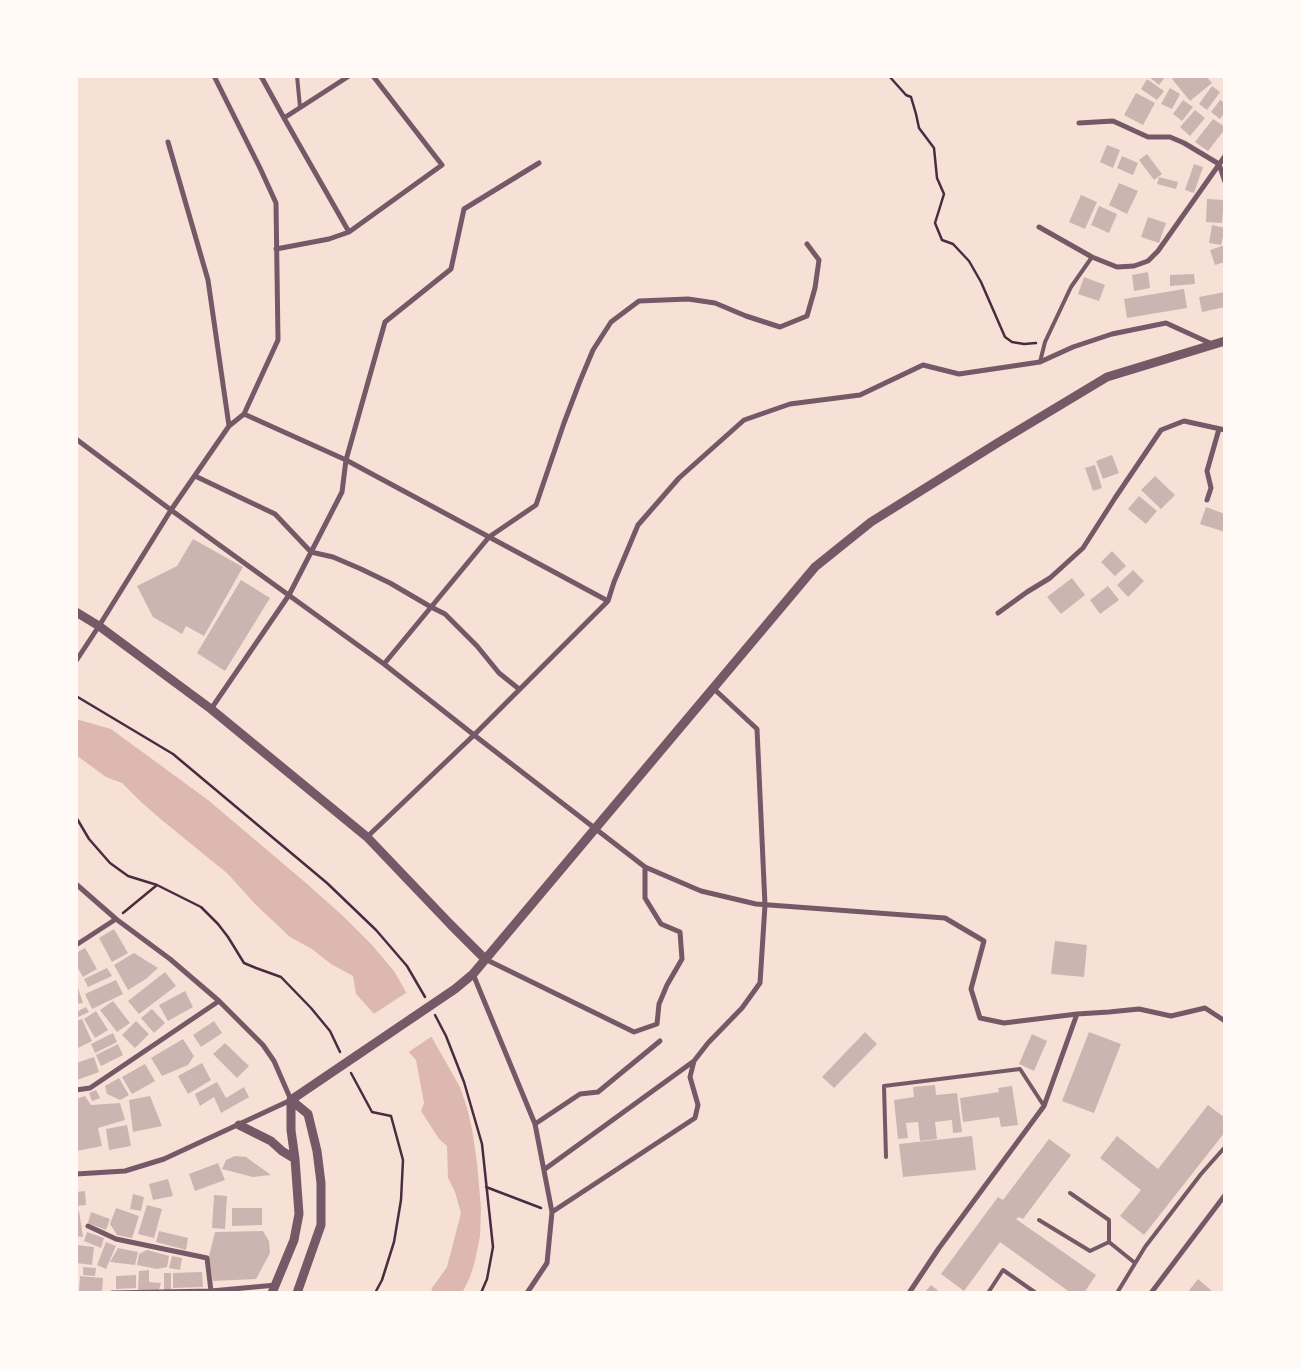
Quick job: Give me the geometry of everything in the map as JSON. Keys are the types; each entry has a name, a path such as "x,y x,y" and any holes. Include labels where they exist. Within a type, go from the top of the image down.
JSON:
{"street":[{"path":"76,661 171,510 229,426 244,414 278,340 276,203 214,76"},
{"path":"260,76 349,232"},
{"path":"284,118 349,76"},
{"path":"276,249 329,239 349,232 442,165 373,76"},
{"path":"1080,123 1113,121 1148,137 1170,138 1184,143 1219,164 1225,182"},
{"path":"168,142 208,280 229,426"},
{"path":"1039,227 1092,257 1117,267 1134,266 1148,261 1158,251 1225,156"},
{"path":"211,709 289,595 342,492 346,460 385,322 450,269 464,209 539,163"},
{"path":"384,664 489,537 536,505 580,381 593,350 611,322 638,301 688,299 715,303 746,316 780,326 807,316 820,260 807,244"},
{"path":"367,837 474,735 608,601 638,525 679,478 744,420 790,404 860,395 923,365 959,374 1040,362 1073,347 1112,334 1166,323 1213,344"},
{"path":"76,1174 125,1171 164,1159 292,1100 455,989 473,974 596,830 815,567 871,522 1107,377 1225,341"},
{"path":"244,414 346,460 608,601"},
{"path":"998,613 1026,592 1050,578 1083,548 1161,430 1184,421 1222,429 1207,471 1211,488 1207,500"},
{"path":"76,439 384,664 645,867 701,891 756,904 945,918 984,941 971,989 980,1018 1004,1023 1076,1014 1139,1009 1171,1016 1205,1008 1225,1021"},
{"path":"195,476 275,514 311,552 333,557 361,569 445,614 477,646 499,673 519,690"},
{"path":"76,612 99,626 211,709 367,837 485,959 634,1032 656,1024 660,1004 682,959 680,932 661,924 645,898 645,867"},
{"path":"544,1169 694,1061 708,1043 742,1008 760,984 765,905 757,730 714,688"},
{"path":"76,884 116,919 170,959 219,1001 264,1045 274,1061 292,1100 308,1114 322,1183 321,1226 297,1293"},
{"path":"76,945 116,919"},
{"path":"473,974 535,1124 552,1212 547,1263 527,1293"},
{"path":"77,1088 90,1088 219,1001"},
{"path":"909,1293 939,1248 1044,1106 1076,1014"},
{"path":"535,1124 580,1094 598,1092 660,1041"},
{"path":"552,1212 695,1118 698,1105 690,1077 694,1061"},
{"path":"112,1293 274,1289 294,1240 299,1214 292,1130 292,1100"},
{"path":"239,1125 271,1141 295,1159"},
{"path":"1151,1293 1225,1195"},
{"path":"88,1226 116,1240 207,1258 211,1291"}],"lane":[{"path":"297,76 300,107"},
{"path":"1040,362 1044,342 1071,287 1092,257"},
{"path":"886,1157 884,1086 1020,1069 1044,1106"},
{"path":"1117,1293 1145,1246 1201,1174 1225,1147"},
{"path":"1070,1193 1109,1220 1109,1242"},
{"path":"1039,1220 1090,1251 1109,1242"},
{"path":"1109,1242 1135,1263"},
{"path":"988,1293 1003,1270 1036,1293"}],"path":[{"path":"889,76 906,95 911,97 919,128 934,148 937,178 944,194 936,223 942,240 953,244 969,261 981,282 1005,337 1012,342 1024,344 1044,342"},
{"path":"76,696 173,754 327,883 376,930 407,966 424,997"},
{"path":"76,817 89,840 110,863 128,876 157,885 201,906 228,937 244,962 281,977 330,1031 342,1056"},
{"path":"116,919 157,885"},
{"path":"433,1013 446,1036 464,1082 482,1144 493,1247 487,1279 481,1293"},
{"path":"350,1072 372,1112 391,1116 403,1160 401,1200 394,1242 382,1280 375,1293"},
{"path":"486,1187 552,1212"}],"shaded area":[{"path":"76,719 111,729 208,800 343,916 372,945 394,971 460,1087 472,1129 481,1208 480,1236 470,1277 462,1293 431,1293 432,1288 447,1267 461,1213 455,1192 448,1178 447,1146 439,1139 421,1111 424,1103 416,1060 356,994 353,976 290,937 255,904 228,874 163,821 122,783 106,777 76,755"}],"pier":[{"path":"409,991 434,1035 407,1053 372,1015"}],"building":[{"path":"1148,76 1166,76 1159,85"},
{"path":"1175,76 1206,76 1212,83 1190,101 1172,79"},
{"path":"1147,79 1164,91 1157,100 1141,89"},
{"path":"1212,86 1220,92 1207,110 1199,104"},
{"path":"1170,88 1180,94 1172,109 1161,104"},
{"path":"1136,93 1155,103 1143,125 1124,115"},
{"path":"1183,100 1193,107 1182,121 1173,114"},
{"path":"1220,100 1225,103 1225,112 1220,119 1211,112"},
{"path":"1195,110 1205,118 1190,136 1180,127"},
{"path":"1213,119 1225,127 1225,129 1208,151 1195,142"},
{"path":"1107,145 1120,150 1113,168 1100,162"},
{"path":"1147,154 1162,174 1154,180 1139,160"},
{"path":"1122,156 1138,163 1133,175 1117,168"},
{"path":"1194,164 1203,167 1194,193 1185,190"},
{"path":"1159,177 1178,182 1176,189 1157,184"},
{"path":"1119,183 1138,191 1127,214 1109,205"},
{"path":"1081,195 1097,202 1085,229 1069,222"},
{"path":"1207,199 1224,200 1222,223 1206,222"},
{"path":"1099,206 1117,214 1109,233 1091,225"},
{"path":"1148,217 1166,223 1159,243 1141,237"},
{"path":"1212,225 1225,228 1221,245 1209,243"},
{"path":"1225,245 1225,262 1215,265 1210,250"},
{"path":"1148,272 1150,288 1134,291 1132,275"},
{"path":"1194,274 1195,284 1170,286 1170,275"},
{"path":"1084,277 1105,285 1099,301 1078,294"},
{"path":"1184,289 1187,308 1127,318 1124,299"},
{"path":"1225,292 1225,307 1202,312 1199,297"},
{"path":"1112,455 1119,473 1103,479 1096,461"},
{"path":"1095,465 1102,488 1093,491 1085,468"},
{"path":"1155,476 1175,495 1161,509 1141,490"},
{"path":"1139,496 1157,511 1146,524 1128,509"},
{"path":"1206,507 1225,514 1225,532 1200,524"},
{"path":"193,539 243,567 204,636 186,626 182,634 153,617 137,586 177,566"},
{"path":"1112,551 1126,566 1115,576 1101,562"},
{"path":"1133,570 1144,581 1128,597 1117,585"},
{"path":"1072,578 1085,595 1061,614 1047,597"},
{"path":"241,580 270,598 225,671 197,653"},
{"path":"1108,586 1119,600 1100,614 1090,600"},
{"path":"114,929 128,953 112,962 99,938"},
{"path":"1055,941 1087,945 1084,977 1051,974"},
{"path":"85,948 97,969 83,977 76,965 76,953"},
{"path":"134,953 158,968 146,979 128,990 114,965"},
{"path":"107,968 112,976 88,987 84,979"},
{"path":"165,972 176,986 139,1014 128,1001"},
{"path":"116,980 123,994 92,1009 85,994"},
{"path":"76,982 83,1003 76,1004"},
{"path":"185,991 193,1007 168,1021 159,1005"},
{"path":"113,1001 130,1023 117,1032 100,1010"},
{"path":"86,1007 89,1012 76,1018 76,1012"},
{"path":"152,1009 165,1023 154,1033 141,1018"},
{"path":"96,1011 108,1030 95,1038 84,1019"},
{"path":"82,1019 92,1041 76,1049 76,1021"},
{"path":"136,1021 149,1034 135,1048 122,1035"},
{"path":"214,1021 222,1033 201,1047 193,1035"},
{"path":"865,1032 877,1044 834,1088 822,1077"},
{"path":"1089,1032 1121,1044 1094,1113 1062,1101"},
{"path":"113,1033 117,1042 95,1053 91,1044"},
{"path":"1032,1034 1047,1041 1034,1071 1019,1064"},
{"path":"183,1039 194,1056 188,1065 162,1076 151,1058"},
{"path":"225,1043 249,1066 237,1078 213,1054"},
{"path":"118,1044 123,1055 101,1066 96,1055"},
{"path":"94,1057 99,1072 77,1080 76,1063"},
{"path":"202,1063 211,1080 188,1094 178,1076"},
{"path":"145,1064 155,1081 132,1094 122,1077"},
{"path":"119,1078 129,1095 120,1100 107,1094 105,1086"},
{"path":"217,1082 226,1098 244,1087 249,1097 221,1113 214,1097 200,1106 195,1094"},
{"path":"935,1085 936,1095 957,1093 962,1132 953,1133 952,1120 935,1122 937,1139 920,1141 918,1122 906,1123 908,1138 898,1139 894,1100 914,1097 913,1087"},
{"path":"1012,1086 1018,1125 1001,1127 999,1117 963,1122 960,1098 999,1092 998,1088"},
{"path":"96,1090 100,1098 92,1101 89,1093"},
{"path":"85,1096 91,1105 120,1103 125,1120 98,1128 102,1146 76,1151 76,1099"},
{"path":"150,1096 162,1126 133,1132 129,1100"},
{"path":"1208,1105 1225,1118 1225,1132 1144,1235 1120,1216 1141,1190 1100,1158 1117,1136 1158,1169"},
{"path":"127,1125 131,1146 109,1150 106,1129"},
{"path":"972,1136 976,1170 903,1177 899,1144"},
{"path":"1049,1139 1071,1155 1023,1219 1019,1217 1016,1219 1096,1275 1084,1293 1071,1293 1000,1242 964,1291 941,1274 998,1197 1003,1200"},
{"path":"235,1156 246,1157 271,1175 253,1177 222,1169 226,1160"},
{"path":"218,1163 225,1180 195,1191 189,1174"},
{"path":"168,1179 173,1196 153,1200 149,1184"},
{"path":"85,1191 86,1205 76,1206 76,1192"},
{"path":"133,1194 144,1197 141,1211 130,1209"},
{"path":"214,1195 227,1196 225,1229 212,1228"},
{"path":"147,1205 162,1209 154,1238 138,1234"},
{"path":"116,1208 139,1216 132,1238 117,1235 110,1224"},
{"path":"232,1208 262,1208 262,1225 232,1226"},
{"path":"76,1210 79,1211 83,1237 76,1236"},
{"path":"91,1212 110,1219 106,1230 88,1223"},
{"path":"159,1231 188,1238 186,1250 156,1242"},
{"path":"263,1231 269,1241 270,1253 256,1279 213,1281 209,1256 215,1232"},
{"path":"87,1232 104,1238 101,1248 84,1241"},
{"path":"106,1242 116,1246 106,1269 97,1265"},
{"path":"76,1245 94,1247 92,1265 76,1263"},
{"path":"118,1248 138,1252 135,1265 110,1262"},
{"path":"147,1250 169,1256 167,1267 157,1269 137,1265 139,1254"},
{"path":"172,1256 182,1258 180,1270 169,1268"},
{"path":"83,1267 96,1268 95,1276 83,1275"},
{"path":"149,1270 149,1282 161,1283 159,1290 138,1290 139,1271"},
{"path":"202,1272 203,1287 173,1288 173,1273"},
{"path":"164,1273 171,1273 171,1290 164,1290"},
{"path":"136,1275 136,1288 116,1289 116,1276"},
{"path":"80,1276 103,1278 102,1293 79,1293"},
{"path":"1198,1279 1213,1292 1187,1293"},
{"path":"931,1285 941,1293 924,1293"}]}
